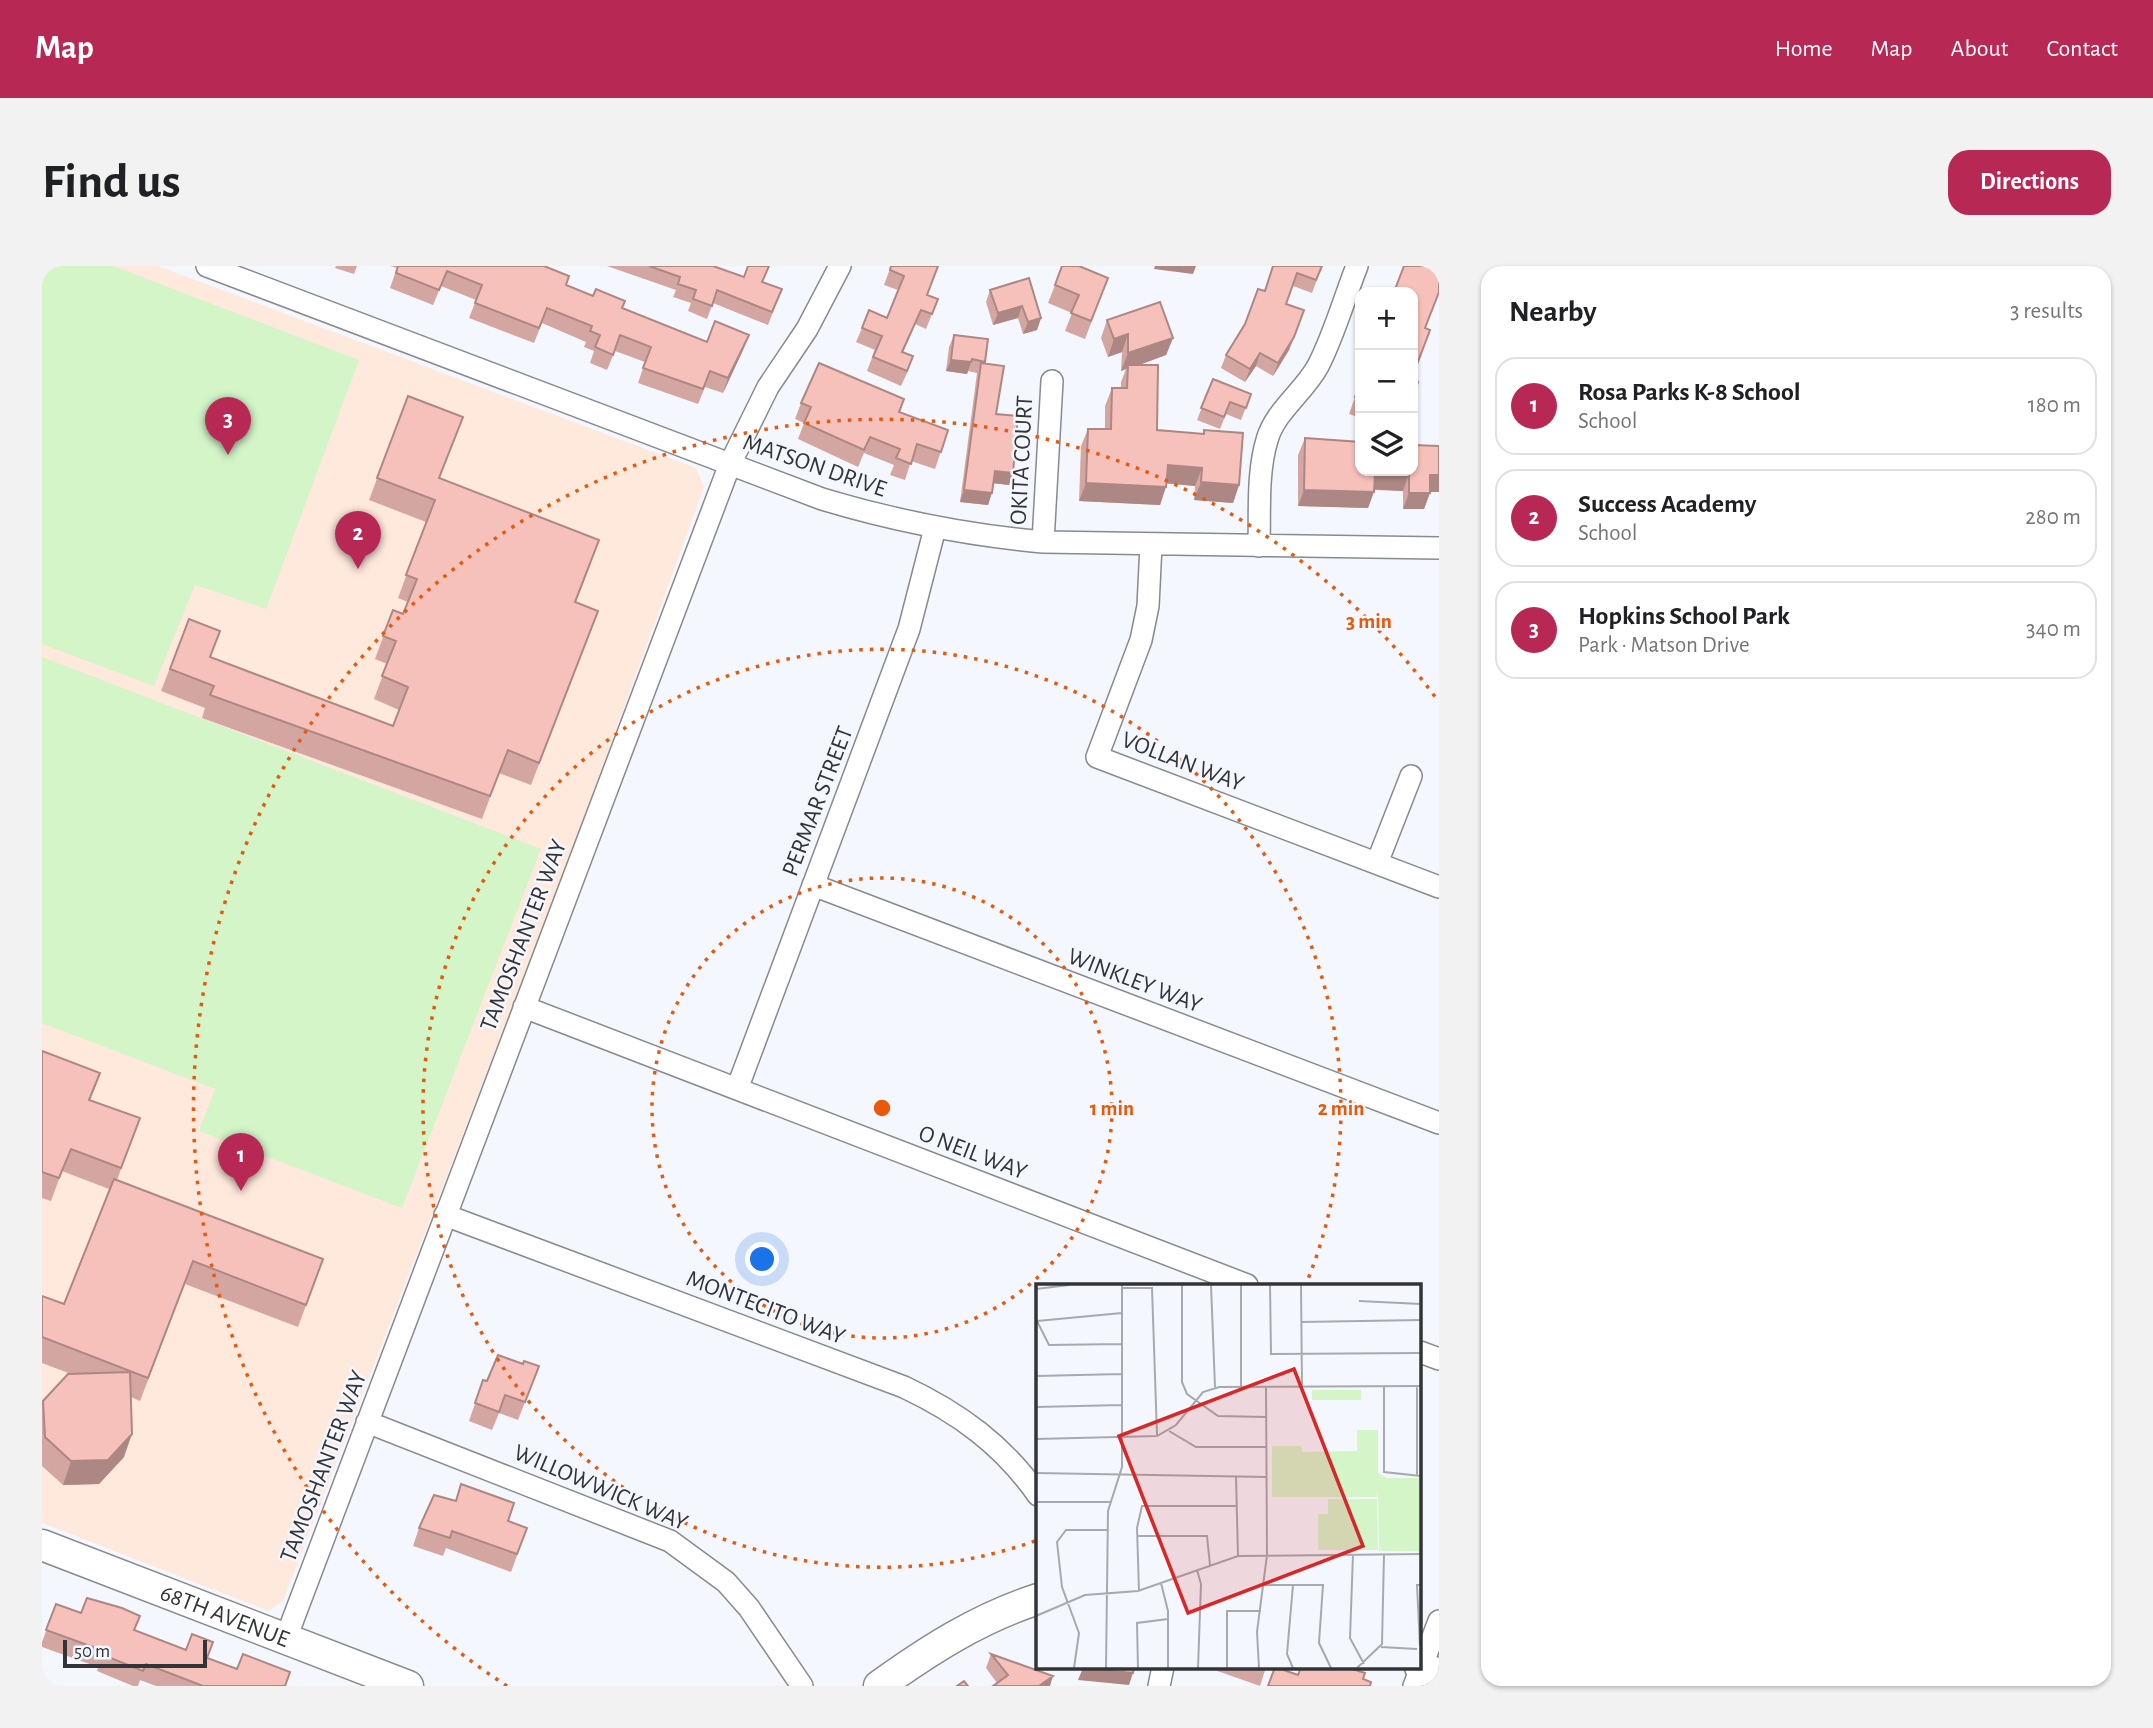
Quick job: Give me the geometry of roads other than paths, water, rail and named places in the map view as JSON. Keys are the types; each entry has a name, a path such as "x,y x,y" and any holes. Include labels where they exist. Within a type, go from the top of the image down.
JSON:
{"street":[{"name":"MATSON DRIVE","path":"208,266 822,499 934,528 1043,542 1439,548"},
{"name":"TAMOSHANTER WAY","path":"286,1638 730,464 768,387 807,329 841,266"},
{"path":"1259,546 1263,454 1267,437 1278,417 1305,386 1318,366 1357,266"},
{"name":"OKITA COURT","path":"1043,542 1052,381"},
{"name":"PERMAR STREET","path":"737,1089 909,629 934,528"},
{"name":"VOLLAN WAY","path":"1151,545 1148,606 1141,640 1097,757 1439,887"},
{"path":"1377,863 1411,776"},
{"name":"WINKLEY WAY","path":"813,885 1439,1124"},
{"name":"O NEIL WAY","path":"524,1007 1244,1284"},
{"name":"MONTECITO WAY","path":"445,1215 904,1387 938,1403 994,1443 1021,1471 1036,1492"},
{"path":"1422,1353 1439,1359"},
{"name":"WILLOWWICK WAY","path":"367,1422 670,1541 726,1582 750,1608 802,1686"},
{"name":"68TH AVENUE","path":"42,1545 408,1686"},
{"path":"879,1686 971,1626 1036,1600"},
{"path":"1423,1673 1439,1620"},
{"path":"1159,1686 1163,1668"}],"place":[{"name":"Hopkins School Park","path":"228,455"},
{"name":"Success Academy","path":"358,569"},
{"name":"Rosa Parks K-8 School","path":"241,1191"}]}
